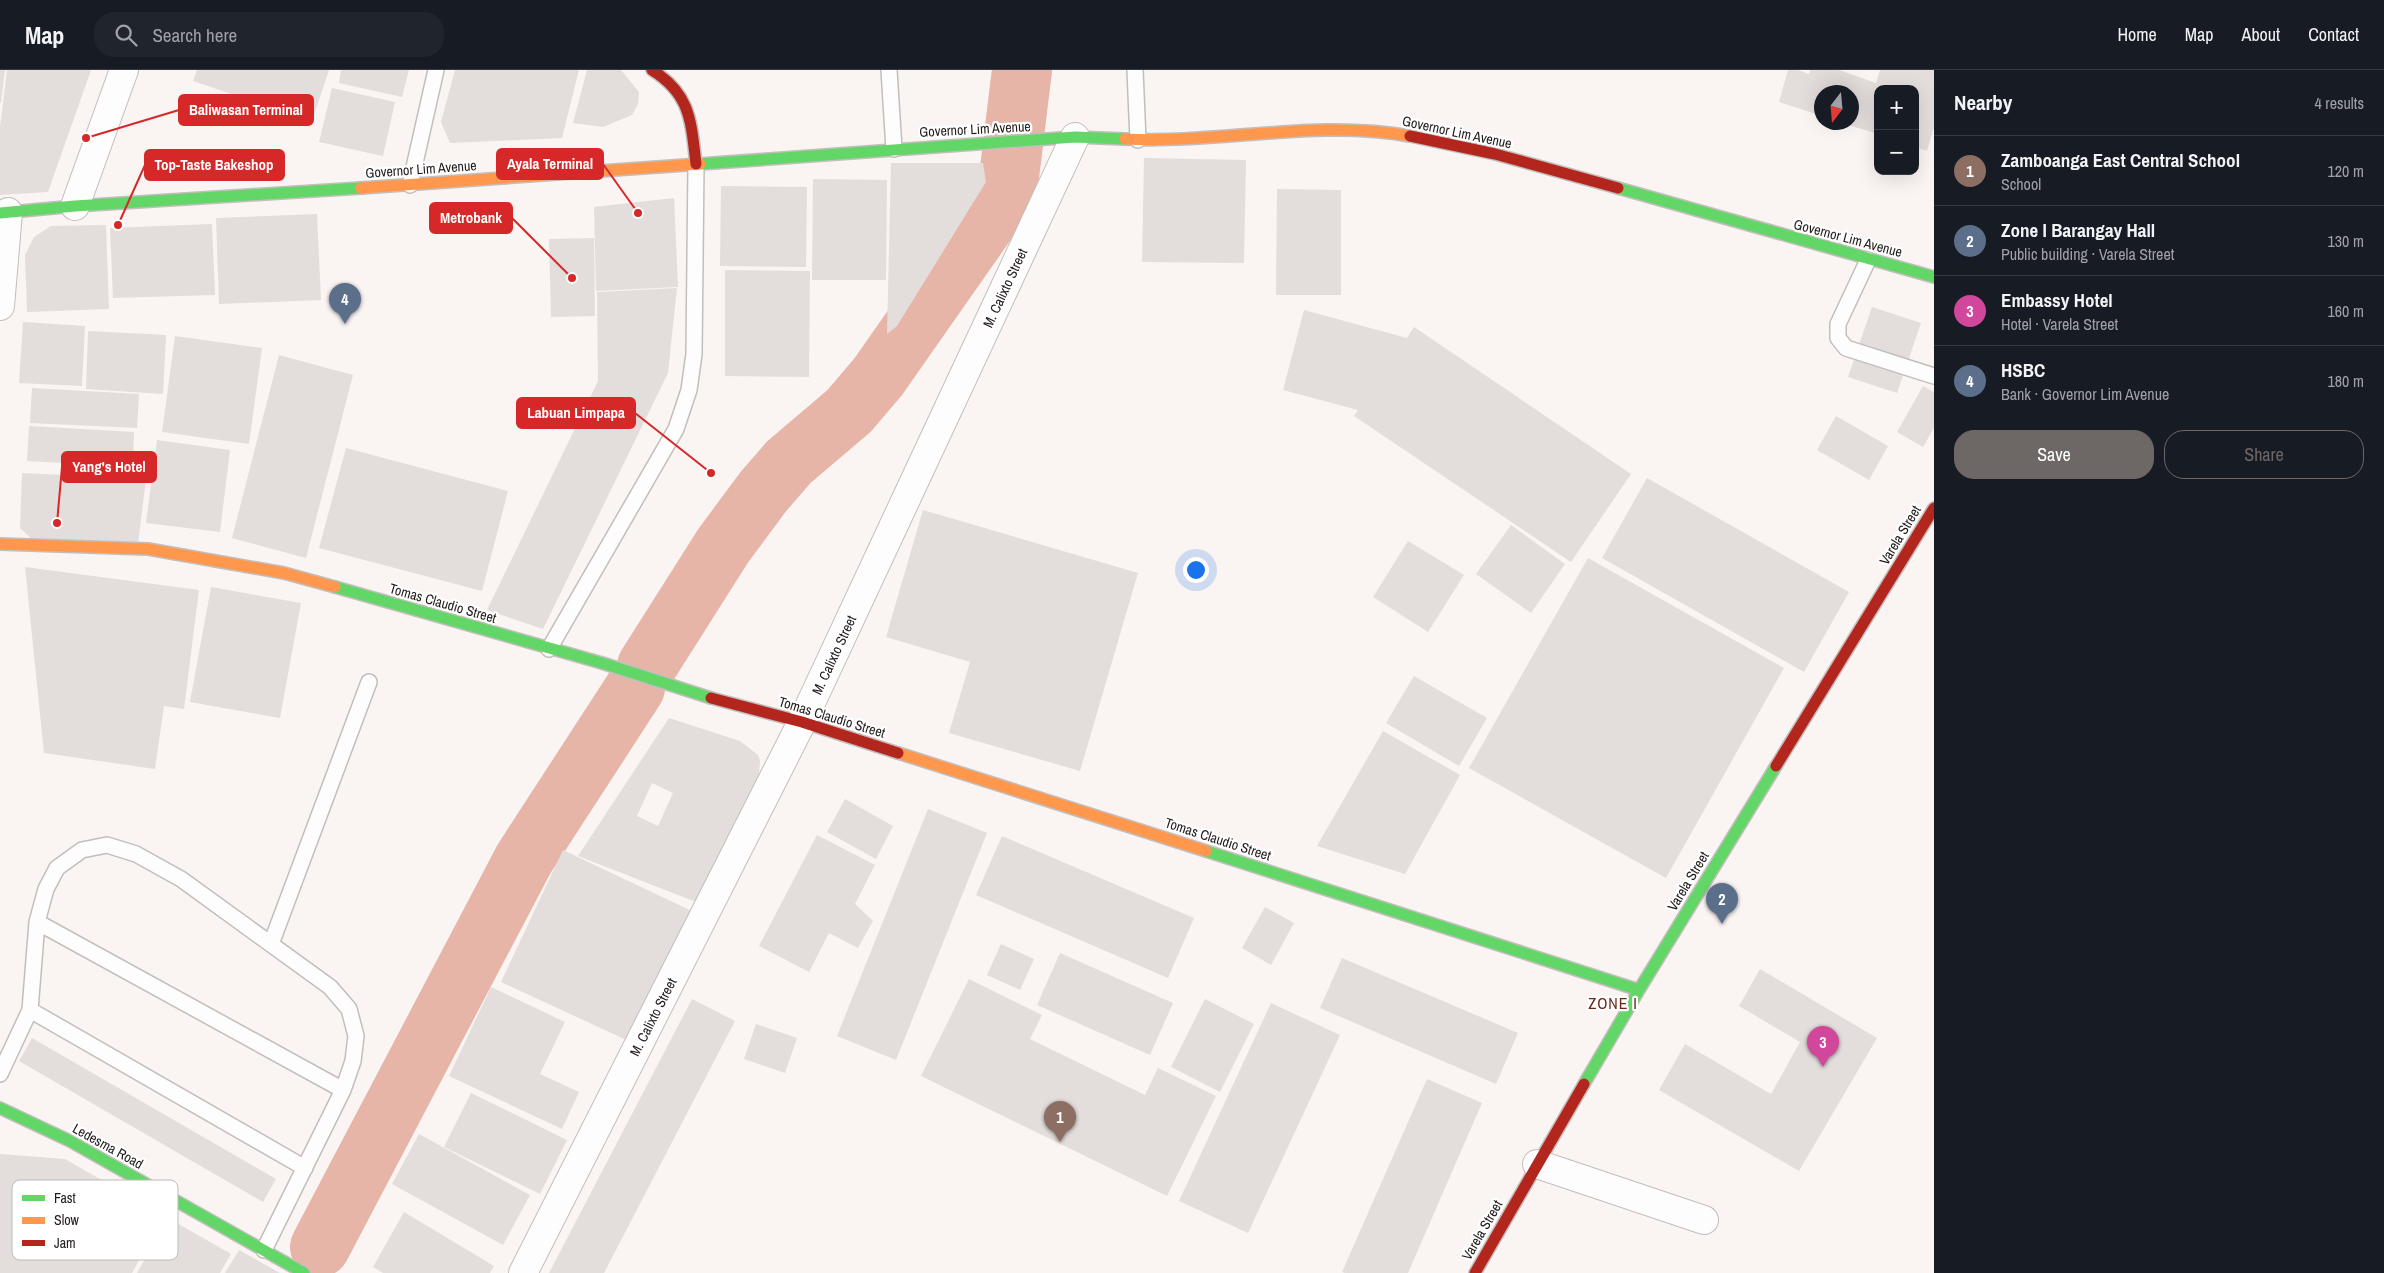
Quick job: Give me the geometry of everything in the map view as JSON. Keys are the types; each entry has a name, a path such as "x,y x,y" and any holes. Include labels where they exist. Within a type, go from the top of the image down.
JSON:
{"street":[{"path":"75,206 124,70"},
{"path":"652,70 675,77 686,100 691,122 696,164"},
{"name":"Governor Lim Avenue","path":"4,212 1075,137 1138,140 1305,131 1383,131 1495,154 1934,277"},
{"name":"M. Calixto Street","path":"523,1273 802,722 1075,137"},
{"path":"0,306 4,212"},
{"name":"Varela Street","path":"1475,1273 1640,990 1934,508"},
{"name":"Tomas Claudio Street","path":"0,544 148,549 284,573 549,649 713,699 802,722 1640,990"},
{"name":"Ledesma Road","path":"0,1108 70,1141 139,1180"},
{"path":"1538,1164 1704,1220"},
{"name":"Ledesma Road","path":"178,1202 304,1273"}],"lane":[{"path":"410,185 436,70"},
{"path":"889,70 894,149"},
{"path":"1135,70 1138,140"},
{"path":"549,649 676,429 689,390 694,354 696,164"},
{"path":"1868,260 1838,324 1838,338 1846,348 1934,376"},
{"path":"271,944 368,682"},
{"path":"0,1074 30,1010 37,922 46,889 57,868 82,850 107,845 136,854 180,879 330,987 349,1009 356,1036 353,1061 343,1090 264,1250"},
{"path":"37,922 343,1090"},
{"path":"30,1010 305,1168"}],"building":[{"path":"0,70 5,70 1,103 0,103"},
{"path":"7,70 91,70 48,192 0,195 0,127"},
{"path":"197,70 329,70 312,121 193,81"},
{"path":"341,70 409,70 402,97 339,83"},
{"path":"455,70 579,70 562,138 450,143 441,122"},
{"path":"587,70 621,70 639,92 638,104 632,115 603,127 573,123"},
{"path":"1788,70 1798,70 1809,74 1810,70 1839,70 1876,83 1880,70 1934,70 1934,127 1927,151 1919,148 1919,85 1874,85 1874,133 1859,128 1859,85 1814,85 1814,113 1779,102"},
{"path":"332,88 395,102 383,156 319,142"},
{"path":"1144,158 1246,160 1244,263 1142,262"},
{"path":"891,163 983,163 986,182 897,326 887,334"},
{"path":"813,179 887,180 886,280 812,280"},
{"path":"721,186 807,187 806,267 720,266"},
{"path":"1277,189 1341,190 1341,295 1276,295"},
{"path":"674,198 678,287 596,291 594,207"},
{"path":"317,214 321,300 219,304 216,218"},
{"path":"212,224 215,295 113,298 110,228"},
{"path":"106,225 109,309 27,312 25,255 34,237 51,226"},
{"path":"594,238 595,316 551,317 549,239"},
{"path":"725,270 810,271 809,377 725,376"},
{"path":"677,288 668,373 543,629 487,610 598,381 597,292"},
{"path":"1872,307 1921,323 1897,393 1848,377"},
{"path":"1304,310 1407,338 1414,327 1631,474 1571,562 1354,416 1358,410 1283,390"},
{"path":"23,322 85,326 82,386 19,383"},
{"path":"88,331 166,335 163,394 86,389"},
{"path":"175,336 262,348 249,444 162,432"},
{"path":"279,355 353,375 306,558 232,538"},
{"path":"1923,386 1934,392 1934,428 1923,447 1897,432"},
{"path":"32,388 139,394 137,428 30,423"},
{"path":"1836,416 1888,446 1869,480 1817,450"},
{"path":"29,426 134,432 133,467 27,461"},
{"path":"157,440 230,450 220,532 146,523"},
{"path":"346,448 508,491 482,591 319,548"},
{"path":"22,473 146,479 138,544 35,542 20,528"},
{"path":"1647,478 1849,592 1804,672 1602,558"},
{"path":"923,510 1138,573 1080,771 949,733 970,662 886,637"},
{"path":"1511,525 1565,564 1531,613 1476,574"},
{"path":"1408,541 1464,575 1428,632 1373,597"},
{"path":"1588,558 1784,668 1666,878 1469,768"},
{"path":"25,567 199,590 184,709 164,706 155,769 44,753"},
{"path":"211,587 301,603 280,718 190,702"},
{"path":"1414,676 1487,718 1459,766 1386,723"},
{"path":"669,718 740,741 758,755 760,761 759,776 696,902 578,856","holes":["652,783 673,793 658,826 637,816"]},
{"path":"1383,731 1460,775 1405,874 1317,846"},
{"path":"845,799 893,826 876,859 827,832"},
{"path":"928,809 987,833 896,1060 837,1036"},
{"path":"817,835 875,865 855,904 873,921 858,948 829,933 809,972 759,946"},
{"path":"1002,836 1194,918 1168,978 976,895"},
{"path":"563,850 696,913 635,1044 501,982"},
{"path":"1265,907 1294,923 1271,965 1242,948"},
{"path":"1001,944 1034,959 1020,990 987,975"},
{"path":"1060,953 1173,1003 1150,1055 1037,1005"},
{"path":"1342,958 1518,1033 1496,1084 1320,1008"},
{"path":"1760,969 1877,1038 1799,1171 1659,1090 1685,1044 1771,1094 1800,1042 1739,1006"},
{"path":"969,979 1042,1015 1030,1039 1145,1095 1158,1068 1216,1096 1167,1196 921,1076"},
{"path":"491,987 565,1022 540,1074 579,1092 562,1129 449,1076"},
{"path":"692,999 735,1021 604,1273 549,1273"},
{"path":"1205,999 1254,1024 1220,1092 1171,1067"},
{"path":"1271,1003 1340,1035 1248,1233 1179,1201"},
{"path":"756,1024 797,1038 785,1073 744,1059"},
{"path":"32,1038 276,1179 263,1202 19,1061"},
{"path":"1427,1079 1482,1103 1408,1273 1342,1272"},
{"path":"471,1093 567,1140 540,1194 444,1147"},
{"path":"419,1134 530,1195 503,1245 392,1184"},
{"path":"0,1154 65,1159 101,1180 12,1180 12,1260 139,1260 132,1273 0,1273"},
{"path":"404,1212 494,1266 490,1273 383,1273 373,1267"},
{"path":"178,1224 231,1254 220,1273 137,1273 144,1260 178,1260"},
{"path":"239,1250 280,1273 225,1273"}],"waterway":[{"path":"647,666 723,546 763,492 789,462 849,411 878,377 988,220 1009,177 1022,70"},
{"path":"320,1247 524,859 635,688"}],"traffic: fast":[{"path":"700,164 1075,137 1125,139"},
{"path":"0,213 75,206 361,188"},
{"path":"1618,188 1934,277"},
{"path":"335,587 602,663 711,698"},
{"path":"1584,1084 1639,990 1776,766"},
{"path":"1206,851 1639,990"},
{"path":"0,1108 70,1141 139,1180"},
{"path":"178,1202 304,1273"}],"traffic: slow":[{"path":"1125,139 1161,140 1339,130 1375,131 1410,136"},
{"path":"361,188 700,164"},
{"path":"0,544 148,549 284,573 335,587"},
{"path":"898,753 1206,851"}],"traffic: jam":[{"path":"652,70 665,79 682,99 690,122 696,164"},
{"path":"1410,136 1495,154 1618,188"},
{"path":"1776,766 1934,508"},
{"path":"711,698 802,722 898,753"},
{"path":"1475,1273 1584,1084"}],"place":[{"name":"Baliwasan Terminal","path":"86,138"},
{"name":"Ayala Terminal","path":"638,213"},
{"name":"Top-Taste Bakeshop","path":"118,225"},
{"name":"Metrobank","path":"572,278"},
{"name":"HSBC","path":"345,324"},
{"name":"Labuan Limpapa","path":"711,473"},
{"name":"Yang's Hotel","path":"57,523"},
{"name":"Zone I Barangay Hall","path":"1722,924"},
{"name":"Embassy Hotel","path":"1823,1067"},
{"name":"Zamboanga East Central School","path":"1060,1142"}],"district":[{"name":"ZONE I","path":"1613,1003"}]}
